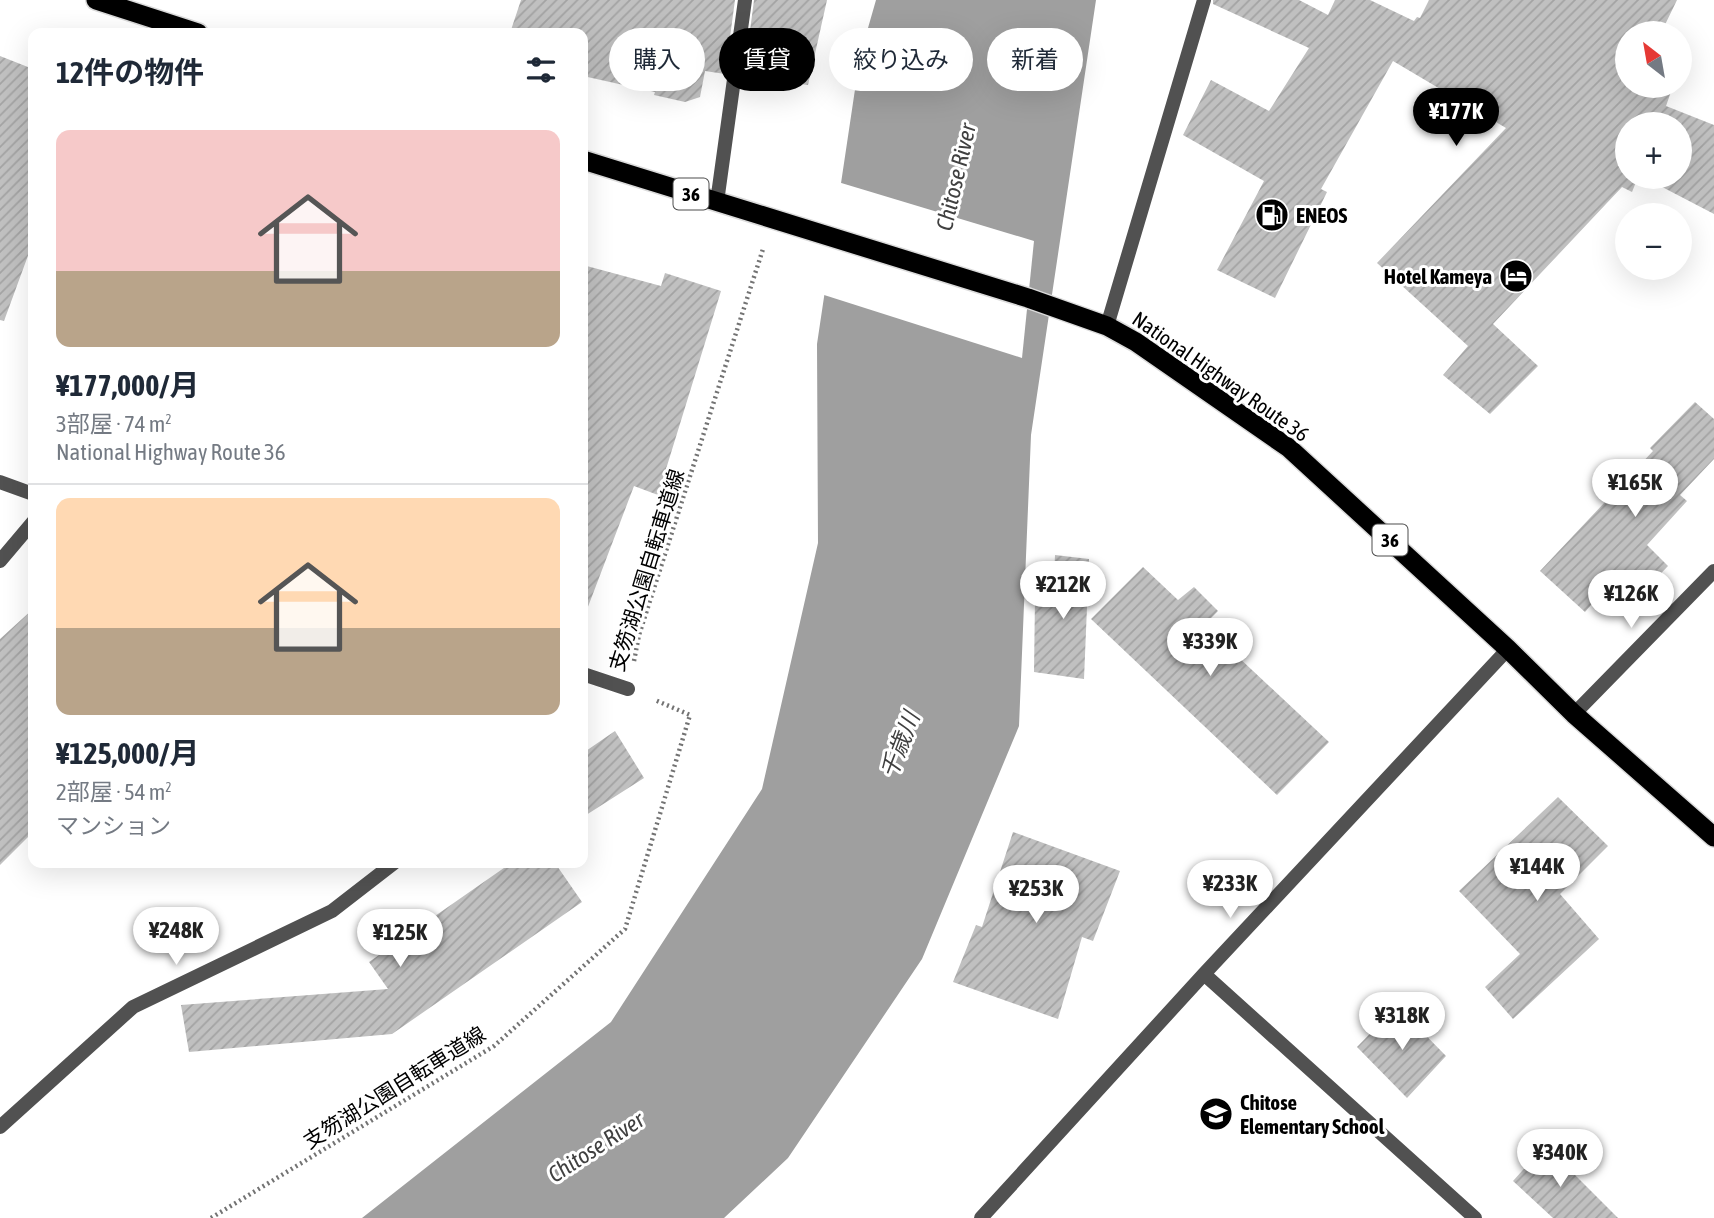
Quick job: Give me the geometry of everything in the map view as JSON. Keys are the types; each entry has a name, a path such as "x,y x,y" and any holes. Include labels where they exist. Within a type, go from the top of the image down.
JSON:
{"highway":[{"path":"96,0 183,28"},
{"name":"National Highway Route 36","path":"588,162 1028,298 1107,326 1136,342 1289,448 1508,649 1574,714 1714,837"}],"street":[{"path":"717,202 745,0"},
{"path":"1107,326 1203,0"},
{"path":"0,482 28,492"},
{"path":"0,562 28,528"},
{"path":"1574,714 1714,571"},
{"path":"981,1218 1203,974 1508,649"},
{"path":"588,676 628,689"},
{"path":"0,1127 132,1007 332,911 388,868"},
{"path":"1203,974 1475,1218"}],"path":[{"name":"支笏湖公園自転車道線","path":"211,1218 494,1046 625,929 690,715 628,689 639,635 772,220"}],"water":[{"path":"876,0 1096,0 1083,87 1083,28 987,28 987,91 1082,91 1031,435 1019,726 922,959 788,1158 724,1218 362,1218 611,1022 762,789 818,543 817,344 855,91 973,91 973,28 868,28"}],"pier":[{"path":"838,182 1034,241 1022,358 821,294"}],"building":[{"path":"521,0 735,0 731,28 719,28 719,73 705,71 705,28 609,28 609,82 588,77 588,28 512,28"},
{"path":"754,0 827,0 815,54 815,28 750,28"},
{"path":"1213,0 1299,0 1328,15 1335,0 1370,0 1414,21 1417,17 1420,18 1429,0 1677,0 1667,21 1615,21 1615,98 1669,98 1666,106 1681,112 1615,112 1615,189 1620,189 1493,324 1538,366 1490,414 1443,375 1468,346 1377,263 1506,128 1393,61 1321,189 1327,192 1275,298 1217,270 1264,181 1183,135 1211,80 1269,111 1309,48 1213,4"},
{"path":"0,56 28,67 28,256 4,321 0,320"},
{"path":"650,91 701,91 700,97 685,102 654,95 655,92"},
{"path":"1692,116 1714,125 1714,214 1666,189 1692,189"},
{"path":"588,266 661,286 665,273 721,291 658,495 634,486 588,607"},
{"path":"1695,402 1714,419 1714,459 1680,495 1687,501 1647,545 1668,566 1627,609 1604,590 1585,612 1540,571 1653,451 1650,448"},
{"path":"1055,555 1089,559 1084,679 1034,672 1035,598 1053,599"},
{"path":"1143,567 1178,600 1194,587 1218,611 1204,625 1329,742 1277,795 1091,619"},
{"path":"28,614 28,837 0,865 0,639"},
{"path":"615,731 644,778 588,814 588,750"},
{"path":"1558,797 1608,846 1560,894 1599,939 1513,1019 1485,987 1520,954 1459,891"},
{"path":"1013,832 1120,871 1093,941 1082,937 1058,1019 953,982 976,925 982,927"},
{"path":"504,868 558,868 582,902 392,1034 189,1052 181,1005 388,989 369,962"},
{"path":"1397,1006 1446,1056 1407,1098 1357,1047"},
{"path":"1545,1145 1618,1218 1553,1218 1513,1181"}],"place":[{"name":"ENEOS","path":"1272,215"},
{"name":"Hotel Kameya","path":"1516,276"},
{"name":"Chitose Elementary School","path":"1216,1114"}],"water label":[{"name":"Chitose River","path":"956,177"},
{"name":"千歳川","path":"900,745"},
{"name":"Chitose River","path":"596,1147"}]}
